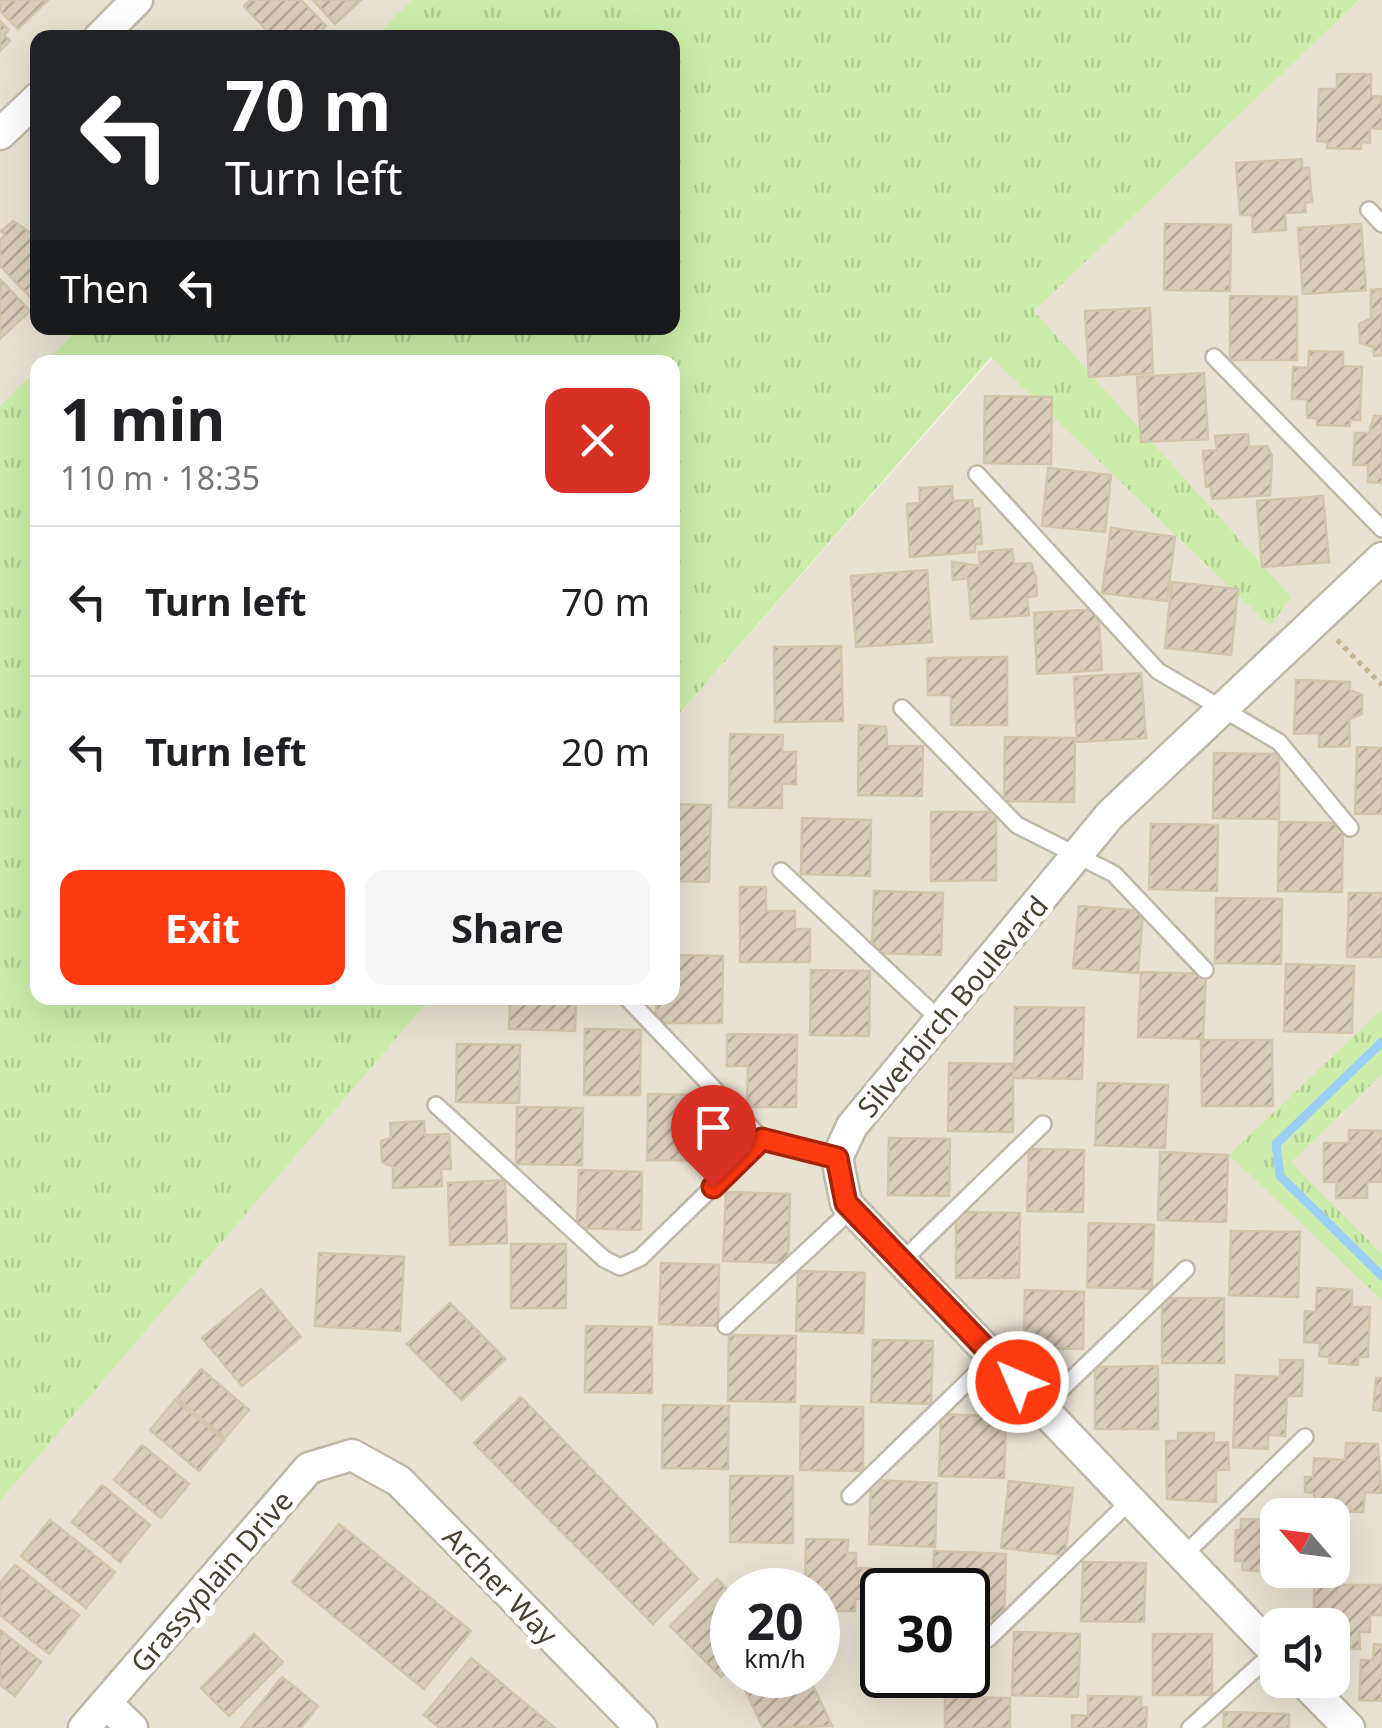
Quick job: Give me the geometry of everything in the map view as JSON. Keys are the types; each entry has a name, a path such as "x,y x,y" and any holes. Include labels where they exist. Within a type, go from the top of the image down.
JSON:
{"street":[{"path":"107,30 137,0"},
{"path":"0,134 30,106"},
{"name":"Silverbirch Boulevard","path":"837,1158 852,1126 1110,815 1382,558"},
{"path":"837,1158 846,1203 1260,1637"},
{"name":"Grassyplain Drive","path":"84,1728 309,1468 352,1455"},
{"name":"Archer Way","path":"352,1455 399,1481 641,1728"},
{"path":"1320,1698 1349,1728"},
{"path":"106,1702 132,1728"}],"lane":[{"path":"1369,210 1382,224"},
{"path":"1214,356 1382,529"},
{"path":"978,474 1158,671 1278,742 1350,828"},
{"path":"902,708 1017,826 1114,874 1205,970"},
{"path":"780,871 940,1020"},
{"path":"634,1005 762,1139 837,1158"},
{"path":"436,1105 604,1258 620,1268 640,1258 762,1139"},
{"path":"901,1262 1044,1124"},
{"path":"726,1326 852,1208"},
{"path":"1043,1407 1186,1268"},
{"path":"850,1496 992,1358"},
{"path":"1183,1556 1305,1437"},
{"path":"990,1637 1130,1501"},
{"path":"1190,1728 1260,1668"}],"path":[{"path":"1317,620 1382,686"}],"shaded area":[{"path":"0,0 412,0 381,30 30,30 30,335 73,335 51,355 30,355 30,376 0,406"},
{"path":"1359,0 1382,0 1382,1728 0,1728 0,1501 425,1005 680,1005 680,713 1034,311"}],"green space":[{"path":"412,0 1359,0 1034,311 1291,597 1270,626 991,357 680,713 680,355 51,355 73,335 680,335 680,30 381,30"},
{"path":"30,376 30,1005 425,1005 0,1501 0,406"},
{"path":"1382,1009 1382,1074 1291,1162 1382,1254 1382,1300 1229,1155"}],"building":[{"path":"0,0 48,0 18,29 0,11"},
{"path":"250,0 301,0 326,26 322,30 266,30 244,6"},
{"path":"313,0 361,0 335,24"},
{"path":"0,21 9,30 4,35 10,41 0,51"},
{"path":"1337,74 1371,74 1371,96 1382,97 1382,129 1370,128 1370,143 1361,142 1361,149 1327,148 1328,142 1317,141 1319,89 1337,89"},
{"path":"1302,159 1302,168 1309,168 1312,202 1305,203 1306,212 1285,213 1286,230 1253,232 1252,215 1240,215 1236,163"},
{"path":"13,221 30,233 30,297 0,266 0,240 5,235 1,231"},
{"path":"1165,224 1231,225 1230,291 1164,290"},
{"path":"1361,224 1366,290 1303,294 1298,228"},
{"path":"0,279 30,311 0,339"},
{"path":"1382,289 1382,355 1374,356 1373,347 1360,343 1359,324 1371,318 1371,290"},
{"path":"1230,296 1297,297 1297,360 1230,360"},
{"path":"1150,308 1153,373 1089,377 1085,311"},
{"path":"1309,351 1343,352 1343,366 1362,367 1360,420 1350,420 1350,426 1317,425 1317,418 1307,418 1307,399 1292,399 1293,367 1308,368"},
{"path":"1204,373 1208,439 1141,442 1137,377"},
{"path":"985,396 1052,397 1051,464 984,463"},
{"path":"1374,416 1382,416 1382,483 1368,482 1368,465 1353,465 1355,433 1369,433"},
{"path":"1248,434 1249,447 1267,446 1272,456 1270,495 1212,499 1211,487 1206,487 1203,451 1217,450 1215,436"},
{"path":"1048,468 1111,475 1105,532 1042,526"},
{"path":"952,486 953,501 972,500 973,509 979,508 982,544 975,544 975,552 910,557 907,504 920,503 919,488"},
{"path":"1323,496 1329,562 1262,567 1257,501"},
{"path":"1111,528 1175,537 1167,601 1102,593"},
{"path":"1012,549 1014,564 1031,563 1036,578 1037,596 1027,597 1029,615 971,619 968,578 953,580 952,562 980,566 979,552"},
{"path":"927,570 932,642 856,647 851,576"},
{"path":"1172,582 1238,589 1231,655 1165,648"},
{"path":"1098,609 1102,670 1037,674 1034,613"},
{"path":"841,646 843,721 775,722 774,647"},
{"path":"1007,657 1007,725 951,725 951,695 928,695 927,658"},
{"path":"1141,673 1146,738 1077,742 1074,677"},
{"path":"1296,680 1350,682 1350,690 1362,695 1362,714 1349,719 1350,746 1319,747 1319,733 1294,734"},
{"path":"859,725 886,727 887,746 923,746 922,796 858,795"},
{"path":"730,734 783,735 782,752 796,752 796,784 782,784 782,808 729,807"},
{"path":"1005,737 1075,738 1074,802 1004,801"},
{"path":"1357,747 1382,748 1382,814 1355,814"},
{"path":"1214,753 1279,754 1279,819 1213,818"},
{"path":"680,804 711,805 709,882 680,881"},
{"path":"931,812 996,812 996,880 931,881"},
{"path":"802,818 871,820 870,876 801,874"},
{"path":"1279,822 1343,823 1342,892 1278,891"},
{"path":"1151,824 1218,825 1217,891 1149,889"},
{"path":"740,887 766,887 766,911 795,911 795,929 810,929 810,962 740,962"},
{"path":"874,891 943,893 941,955 872,953"},
{"path":"1349,893 1382,893 1382,957 1347,957"},
{"path":"1216,898 1282,899 1281,964 1215,963"},
{"path":"1079,906 1143,911 1138,973 1073,968"},
{"path":"680,955 723,956 722,1023 656,1023 656,1005 680,1005"},
{"path":"1286,964 1354,966 1352,1033 1284,1031"},
{"path":"811,970 870,971 869,1036 810,1035"},
{"path":"1141,972 1206,974 1203,1039 1138,1037"},
{"path":"510,1005 576,1005 575,1031 509,1029"},
{"path":"1015,1007 1084,1008 1082,1079 1014,1078"},
{"path":"585,1029 641,1030 640,1095 584,1095"},
{"path":"727,1034 797,1035 796,1107 747,1107 748,1066 727,1066"},
{"path":"1201,1040 1272,1040 1273,1106 1202,1106"},
{"path":"457,1044 520,1045 519,1103 456,1102"},
{"path":"949,1063 1013,1064 1013,1132 948,1131"},
{"path":"1098,1083 1168,1085 1165,1148 1095,1145"},
{"path":"648,1094 710,1095 709,1161 647,1160"},
{"path":"517,1107 583,1108 582,1165 516,1164"},
{"path":"424,1121 425,1135 449,1134 451,1169 441,1169 442,1186 393,1188 393,1167 382,1162 381,1141 391,1138 390,1123"},
{"path":"1349,1130 1382,1131 1382,1182 1367,1182 1367,1198 1336,1198 1337,1182 1324,1182 1324,1143 1349,1143"},
{"path":"889,1138 950,1139 949,1196 888,1195"},
{"path":"1029,1149 1084,1150 1083,1212 1027,1211"},
{"path":"1160,1152 1228,1155 1226,1222 1158,1220"},
{"path":"579,1170 642,1172 641,1230 577,1228"},
{"path":"505,1180 507,1243 450,1245 448,1183"},
{"path":"726,1192 790,1194 788,1263 723,1261"},
{"path":"956,1212 1020,1213 1019,1278 956,1278"},
{"path":"1089,1223 1154,1225 1152,1289 1087,1287"},
{"path":"1231,1231 1300,1232 1298,1297 1229,1295"},
{"path":"511,1244 566,1244 566,1308 511,1308"},
{"path":"319,1253 404,1257 400,1331 315,1326"},
{"path":"661,1263 719,1265 718,1326 659,1324"},
{"path":"798,1271 865,1273 863,1333 796,1331"},
{"path":"1317,1288 1352,1290 1352,1307 1370,1307 1368,1357 1358,1357 1358,1365 1329,1363 1330,1357 1319,1356 1320,1343 1304,1342 1305,1311 1316,1312"},
{"path":"261,1289 301,1337 242,1386 202,1338"},
{"path":"1025,1290 1084,1292 1083,1349 1024,1348"},
{"path":"1162,1298 1224,1298 1224,1363 1162,1363"},
{"path":"450,1303 505,1359 462,1400 407,1344"},
{"path":"586,1326 652,1327 652,1393 585,1392"},
{"path":"729,1335 796,1336 795,1402 728,1401"},
{"path":"873,1340 933,1341 931,1404 871,1402"},
{"path":"1280,1360 1303,1360 1302,1396 1287,1396 1285,1436 1268,1435 1268,1449 1233,1447 1236,1375 1280,1377"},
{"path":"1158,1366 1158,1429 1095,1429 1095,1367"},
{"path":"201,1369 249,1410 225,1438 177,1398"},
{"path":"1376,1378 1382,1378 1382,1411 1373,1410"},
{"path":"521,1397 698,1579 653,1624 474,1443"},
{"path":"175,1400 224,1440 199,1471 150,1430"},
{"path":"663,1405 729,1406 728,1469 662,1468"},
{"path":"801,1406 863,1407 863,1471 800,1470"},
{"path":"941,1414 1006,1417 1004,1478 939,1476"},
{"path":"1178,1433 1214,1433 1214,1443 1228,1442 1229,1470 1216,1470 1216,1502 1167,1499 1166,1441 1178,1441"},
{"path":"1346,1443 1378,1444 1381,1493 1365,1492 1363,1512 1350,1511 1350,1498 1314,1498 1314,1493 1305,1492 1305,1477 1313,1477 1314,1458 1345,1460"},
{"path":"142,1445 189,1484 161,1518 114,1480"},
{"path":"730,1476 793,1476 793,1543 730,1542"},
{"path":"871,1480 937,1483 935,1547 869,1544"},
{"path":"1009,1481 1073,1488 1065,1555 1001,1548"},
{"path":"102,1485 150,1525 120,1562 72,1522"},
{"path":"1241,1519 1260,1520 1260,1571 1242,1570 1243,1561 1235,1561 1236,1530 1241,1530"},
{"path":"50,1520 115,1572 86,1608 21,1556"},
{"path":"339,1524 471,1631 424,1689 292,1582"},
{"path":"806,1539 848,1540 847,1553 856,1553 856,1568 860,1568 860,1599 855,1599 855,1611 840,1611 840,1568 805,1568"},
{"path":"934,1551 1006,1554 1004,1620 990,1620 990,1568 934,1568"},
{"path":"1083,1562 1146,1563 1144,1622 1081,1621"},
{"path":"15,1565 79,1615 49,1654 0,1615 0,1583"},
{"path":"1382,1585 1382,1615 1370,1615 1370,1632 1359,1632 1360,1649 1350,1649 1350,1608 1314,1608 1314,1588"},
{"path":"710,1586 710,1666 670,1626"},
{"path":"0,1630 41,1662 15,1696 0,1685"},
{"path":"1014,1632 1080,1634 1078,1697 1012,1695"},
{"path":"254,1634 283,1662 229,1716 201,1688"},
{"path":"1153,1634 1212,1634 1212,1695 1153,1695"},
{"path":"1374,1644 1382,1645 1382,1701 1359,1700 1361,1660 1373,1660"},
{"path":"471,1658 555,1728 440,1728 424,1715"},
{"path":"282,1677 318,1706 301,1728 241,1728"},
{"path":"1088,1696 1141,1697 1141,1707 1147,1707 1146,1728 1072,1728 1072,1715 1088,1716"},
{"path":"749,1698 819,1698 832,1726 763,1728"},
{"path":"945,1698 1010,1698 1010,1728 945,1728"},
{"path":"1224,1712 1289,1714 1289,1728 1223,1728"}],"waterway":[{"path":"1382,1042 1276,1144 1280,1176 1382,1276"}],"route":[{"path":"713,1187 762,1139 837,1158 846,1203 1018,1382"}]}
